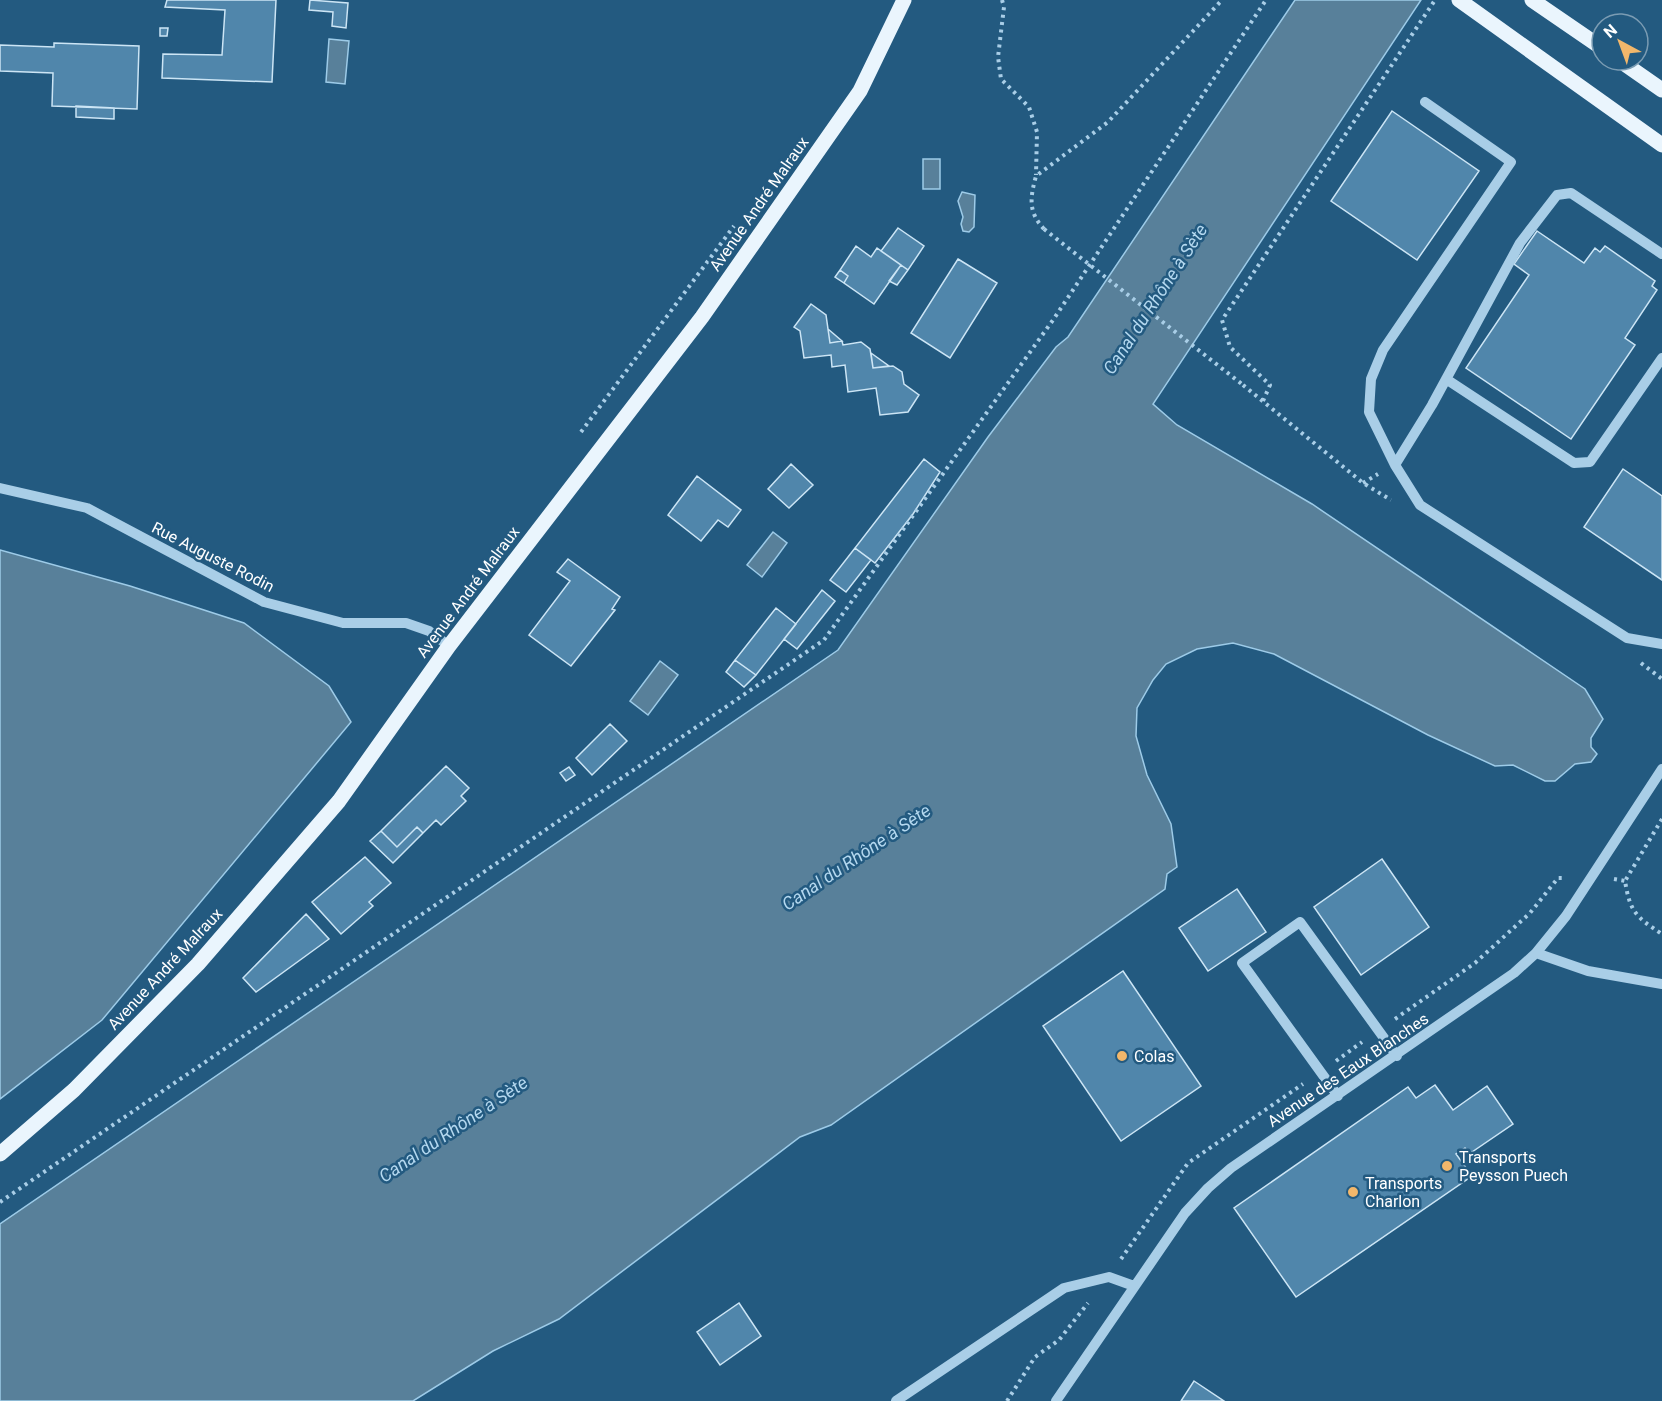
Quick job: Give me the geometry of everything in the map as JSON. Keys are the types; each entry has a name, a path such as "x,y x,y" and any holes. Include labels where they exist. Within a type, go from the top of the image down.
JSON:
{"main road":[{"path":"1532,0 1590,40"},
{"name":"Avenue André Malraux","path":"0,1154 74,1090 198,964 339,801 448,646 702,317 860,91 902,1"},
{"path":"1464,3 1662,145"},
{"path":"1636,72 1662,90"}],"street":[{"path":"1425,102 1511,162 1383,350 1371,379 1369,412 1395,465 1420,505 1627,638 1662,644"},
{"path":"1647,135 1662,150"},
{"path":"1395,465 1446,379 1520,243 1557,195 1571,193 1662,254"},
{"path":"1446,379 1574,463 1590,462 1662,358"},
{"name":"Rue Auguste Rodin","path":"0,488 87,508 264,602 343,623 406,623 429,631 448,646"},
{"name":"Avenue des Eaux Blanches","path":"1056,1401 1185,1213 1208,1188 1231,1168 1397,1056 1514,973 1536,953 1566,916 1662,769"},
{"path":"1338,1096 1242,963 1300,922 1397,1056"},
{"path":"1536,953 1588,971 1662,984"},
{"path":"896,1401 1064,1287 1108,1277 1134,1286"}],"path":[{"path":"1002,0 1004,7 998,57 1001,79 1029,107 1037,132 1036,176 1030,199 1033,217 1044,230 1243,385"},
{"path":"1036,176 1107,122 1222,0"},
{"path":"0,1202 824,640 1053,320 1266,0"},
{"path":"1263,401 1270,385 1230,347 1222,320 1435,0"},
{"path":"573,442 735,225"},
{"path":"1662,819 1625,881 1629,905 1644,921 1662,934"}],"water":[{"name":"Canal du Rhône à Sète","path":"1295,0 1421,0 1153,404 1177,425 1312,504 1585,689 1603,719 1591,738 1591,747 1597,754 1591,762 1575,764 1555,781 1545,781 1513,765 1495,766 1428,735 1274,654 1233,643 1197,649 1166,664 1153,680 1137,708 1136,736 1147,775 1171,824 1177,867 1167,874 1165,889 831,1125 800,1137 559,1319 493,1351 413,1401 0,1401 0,1224 838,650 988,437 1056,347 1068,337"},
{"path":"329,39 349,41 345,84 326,82"},
{"path":"923,159 940,159 940,189 923,189"},
{"path":"962,192 975,195 974,227 969,232 963,231 961,224 963,217 958,201"},
{"path":"773,532 787,543 762,577 747,565"},
{"path":"0,550 130,586 244,623 329,686 351,722 102,1020 0,1099"},
{"path":"660,661 678,675 648,715 630,701"}],"building":[{"path":"167,0 276,0 272,82 162,78 163,54 222,55 225,10 165,7"},
{"path":"310,0 348,3 346,28 332,26 333,12 309,10"},
{"path":"160,28 168,28 167,36 160,36"},
{"path":"54,43 139,46 137,109 52,106 53,73 0,71 0,45 54,47"},
{"path":"76,106 114,108 114,119 76,117"},
{"path":"1392,111 1479,171 1417,260 1331,201"},
{"path":"898,228 924,246 908,270 881,251"},
{"path":"1537,231 1584,263 1595,248 1600,252 1605,246 1655,281 1652,286 1657,290 1625,338 1635,345 1571,439 1466,368 1529,275 1514,264"},
{"path":"856,246 871,257 877,248 901,265 874,304 844,283 848,276 840,270"},
{"path":"958,259 997,283 950,358 911,333"},
{"path":"901,265 908,270 897,285 889,281"},
{"path":"840,270 848,276 844,283 835,277"},
{"path":"811,304 826,315 830,343 842,341 843,345 861,342 870,349 873,368 893,366 902,372 904,384 919,395 908,412 880,415 876,388 848,392 845,365 832,367 831,355 804,358 800,331 794,327"},
{"path":"828,329 842,341 830,343"},
{"path":"871,353 889,366 873,368"},
{"path":"924,459 940,472 913,514 875,563 855,548"},
{"path":"791,464 813,485 789,508 768,489"},
{"path":"1623,469 1662,496 1662,580 1584,527"},
{"path":"697,476 741,510 728,527 718,520 701,541 668,515"},
{"path":"855,548 871,560 846,592 830,580"},
{"path":"568,559 620,597 612,609 615,610 571,666 529,635 570,581 557,572"},
{"path":"822,590 835,601 797,649 784,639"},
{"path":"776,608 796,624 756,675 735,660"},
{"path":"735,660 756,675 744,687 726,672"},
{"path":"610,724 627,741 592,775 576,758"},
{"path":"446,766 469,788 461,796 466,801 441,825 436,820 423,833 417,827 397,847 381,831"},
{"path":"569,767 575,775 566,781 560,773"},
{"path":"417,827 423,833 393,863 370,841 381,831 397,847"},
{"path":"365,857 391,883 369,902 373,906 341,934 312,902"},
{"path":"1382,859 1429,927 1361,975 1314,907"},
{"path":"1237,889 1266,932 1208,971 1179,928"},
{"path":"306,914 329,939 256,992 243,978"},
{"name":"Colas","path":"1123,971 1201,1086 1121,1141 1043,1026"},
{"name":"Transports Charlon","path":"1435,1085 1453,1110 1487,1086 1513,1124 1469,1154 1465,1148 1456,1154 1472,1176 1296,1297 1234,1208 1408,1087 1416,1098"},
{"path":"739,1303 761,1336 720,1365 697,1332"},
{"path":"1194,1381 1224,1401 1181,1401"}],"place":[{"name":"Colas","path":"1122,1056"},
{"name":"Transports Peysson Puech","path":"1447,1166"},
{"name":"Transports Charlon","path":"1353,1192"}]}
